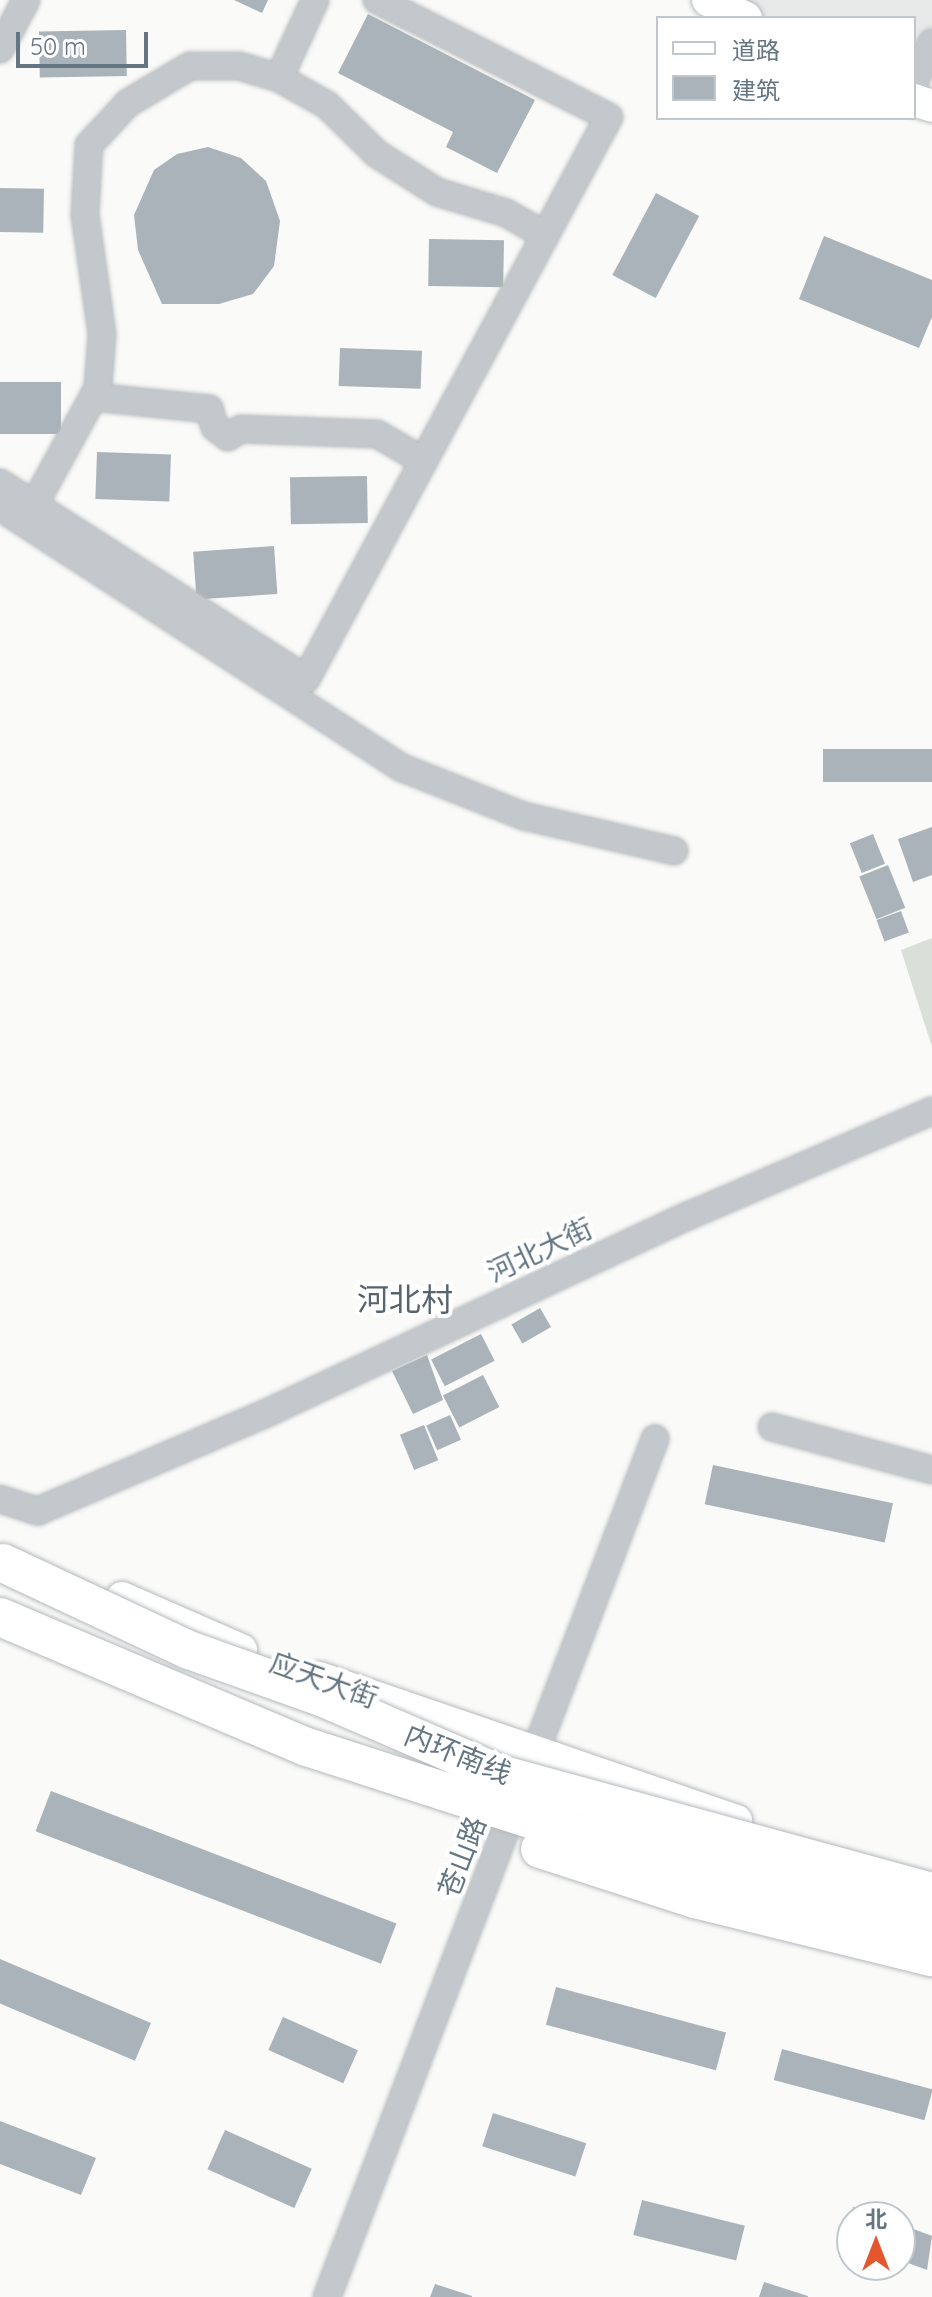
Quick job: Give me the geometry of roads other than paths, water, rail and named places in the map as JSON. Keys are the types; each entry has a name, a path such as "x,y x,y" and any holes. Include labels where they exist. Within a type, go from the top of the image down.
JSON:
{"highway":[{"name":"内环南线","path":"2,1553 189,1650 324,1698 500,1774 932,1892"},
{"name":"内环南线","path":"0,1617 307,1747 580,1835 932,1924"},
{"path":"324,1698 596,1786 932,1865"},
{"path":"307,1747 440,1816 695,1899 932,1957"}],"main road":[{"path":"708,0 742,16"},
{"name":"应天大街","path":"2,1553 212,1639 525,1752 808,1845 932,1875"},
{"path":"0,1633 148,1697 500,1825 932,1942"}],"street":[{"path":"0,49 26,0"},
{"path":"279,78 315,0"},
{"path":"0,483 306,679 609,117 377,0"},
{"path":"916,79 932,43"},
{"path":"34,505 93,397 102,334 85,214 89,145 128,103 190,66 239,66 279,78 327,105 377,154 437,192 506,213 545,235"},
{"path":"93,397 209,409 215,427 228,437 241,429 377,434 424,461"},
{"path":"0,507 400,767 524,816 674,851"},
{"name":"河北大街","path":"0,1499 38,1511 271,1411 688,1216 932,1111"},
{"path":"772,1427 932,1470"},
{"name":"苍山路","path":"327,2297 525,1752 655,1439"},
{"name":"苍山路","path":"307,2297 500,1825"}],"district":[{"name":"河北村","path":"405,1299"}]}
